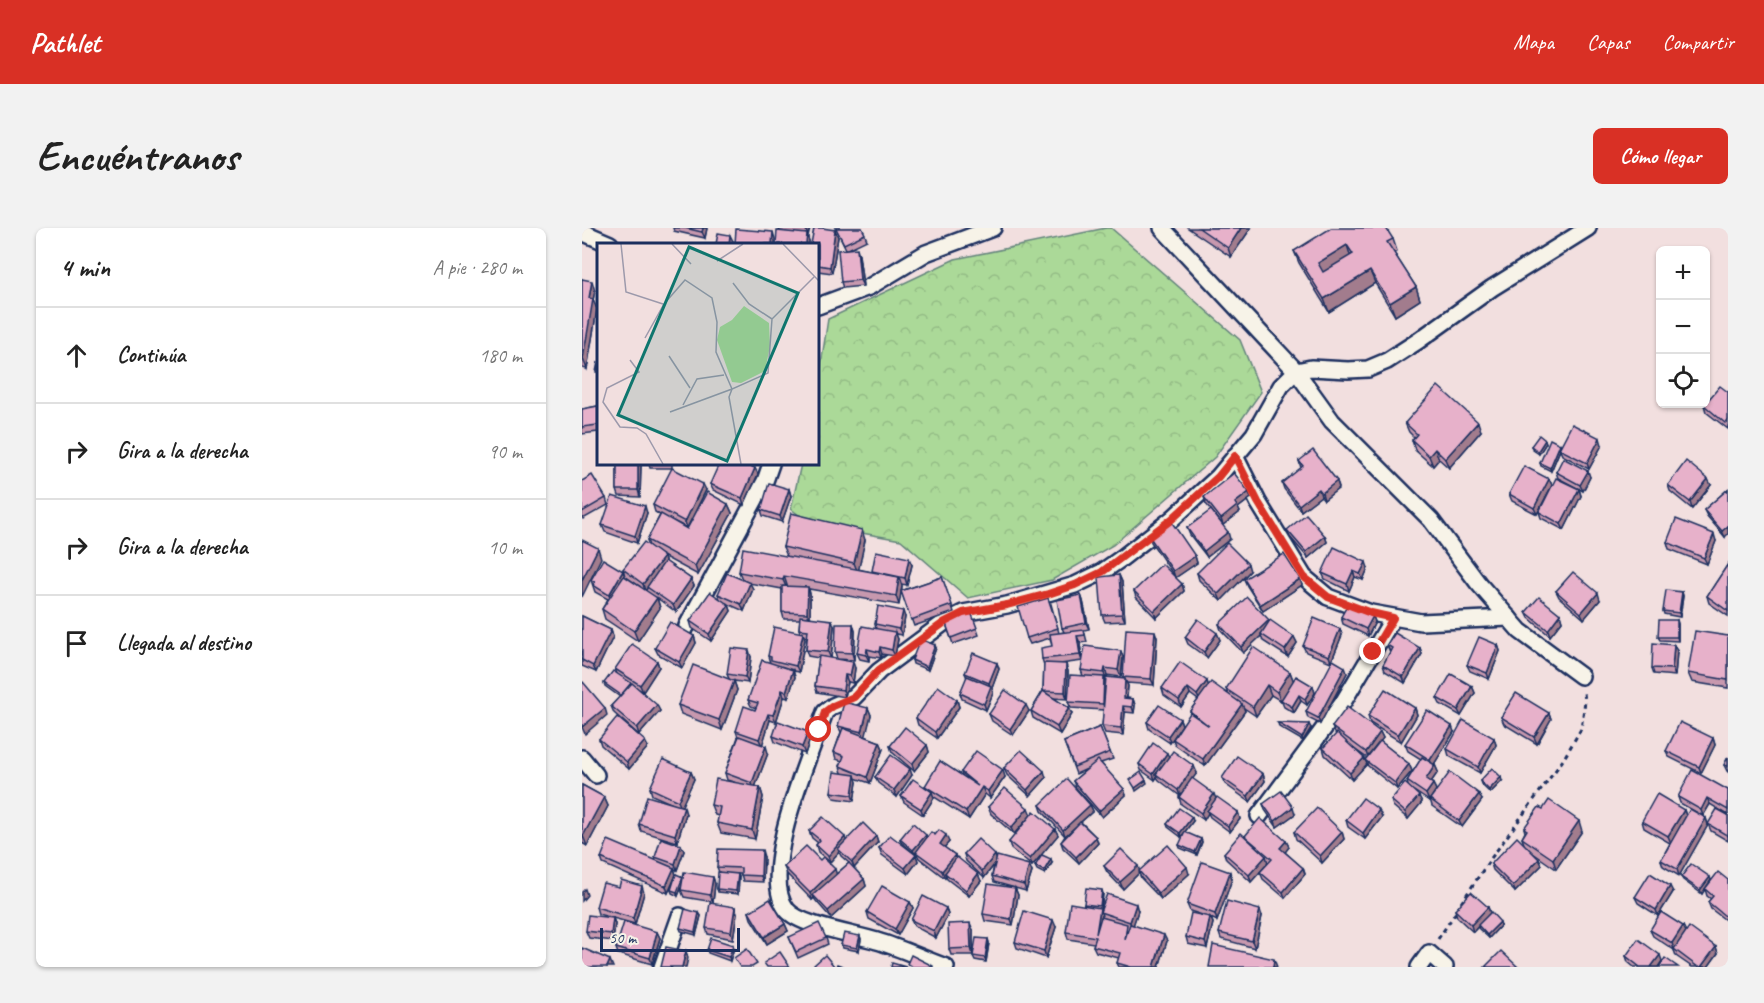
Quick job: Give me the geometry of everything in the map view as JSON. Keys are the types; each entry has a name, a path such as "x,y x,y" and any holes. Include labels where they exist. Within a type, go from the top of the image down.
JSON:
{"street":[{"path":"819,306 869,287 927,253 993,228"},
{"path":"1162,228 1296,371 1332,421 1431,520 1478,583 1520,631 1581,676"},
{"path":"946,967 878,941 803,921 787,910 778,891 777,867 783,836 825,712 854,697 879,670 945,622 963,613 1048,594 1075,585 1102,572 1172,519 1218,477 1254,434 1281,386 1296,371 1311,368 1368,369 1387,361 1492,288 1588,228"},
{"path":"582,231 608,243"},
{"path":"1235,456 1258,502 1304,577 1328,597 1371,613 1421,622 1509,618"},
{"path":"687,626 765,481 771,465"},
{"path":"1259,816 1342,704 1393,618"},
{"path":"582,758 596,775"},
{"path":"662,967 680,916"},
{"path":"1419,967 1429,953 1445,967"}],"path":[{"path":"1429,953 1489,861 1563,760 1581,729 1585,701 1581,676"}],"green space":[{"path":"1111,228 1240,340 1261,392 1215,457 1113,545 1052,580 968,598 901,540 811,524 791,509 801,465 819,465 819,378 828,319 955,259"}],"building":[{"path":"685,228 703,228 702,232"},
{"path":"814,228 835,230 830,267 819,265 819,243 811,243"},
{"path":"836,228 862,228 865,234 844,244"},
{"path":"1199,228 1241,228 1228,248"},
{"path":"1331,228 1386,228 1393,239 1387,242 1416,287 1390,303 1370,271 1324,299 1294,251","holes":["1347,245 1353,254 1323,272 1318,263"]},
{"path":"736,229 773,232 772,243 735,243"},
{"path":"777,231 807,234 806,243 776,243"},
{"path":"718,233 730,235 729,243 716,243"},
{"path":"857,248 860,280 841,282 838,250"},
{"path":"582,279 592,281 589,298 593,299 583,359 582,359"},
{"path":"1438,386 1478,422 1445,459 1435,449 1429,456 1412,440 1417,434 1405,423"},
{"path":"1720,386 1728,392 1728,420 1725,423 1708,408 1710,408 1710,398"},
{"path":"597,406 597,425 582,427 582,409"},
{"path":"1572,424 1600,438 1587,463 1559,449"},
{"path":"1539,435 1545,440 1538,451 1531,446"},
{"path":"1550,439 1560,444 1550,468 1540,463"},
{"path":"1313,450 1337,481 1322,493 1319,489 1299,505 1282,483 1303,466 1299,461"},
{"path":"1563,458 1588,471 1580,485 1556,472"},
{"path":"1686,461 1708,479 1690,502 1668,485"},
{"path":"617,465 638,465 638,490 617,490"},
{"path":"719,465 748,465 755,468 742,498 710,484"},
{"path":"1524,466 1549,479 1534,508 1509,494"},
{"path":"672,468 703,484 685,522 653,505"},
{"path":"1234,473 1249,492 1221,519 1204,497"},
{"path":"592,475 606,498 582,512 582,481"},
{"path":"1556,478 1579,489 1561,524 1539,512"},
{"path":"769,483 789,489 780,516 761,510"},
{"path":"1728,489 1728,526 1722,531 1704,510"},
{"path":"707,492 728,504 695,566 647,540 661,514 687,529"},
{"path":"612,496 645,506 635,536 602,525"},
{"path":"1211,510 1228,532 1204,551 1187,528"},
{"path":"791,513 862,530 854,563 783,547"},
{"path":"1306,514 1325,536 1306,552 1287,530"},
{"path":"1676,519 1714,534 1704,558 1667,542"},
{"path":"1171,521 1195,556 1173,571 1149,536"},
{"path":"582,540 598,548 582,580"},
{"path":"644,542 664,557 643,584 623,569"},
{"path":"1227,543 1248,564 1218,594 1197,573"},
{"path":"1334,547 1366,562 1360,574 1353,571 1347,584 1322,573"},
{"path":"743,548 899,577 896,596 784,576 783,580 739,572"},
{"path":"876,551 909,558 905,578 872,571"},
{"path":"1284,554 1300,579 1260,605 1244,579"},
{"path":"603,559 623,571 609,595 593,585 595,582 591,580"},
{"path":"665,561 691,579 673,605 647,587"},
{"path":"1162,564 1182,584 1154,611 1134,591"},
{"path":"1728,564 1728,611 1707,596"},
{"path":"1573,572 1598,593 1581,613 1556,591"},
{"path":"727,573 750,583 741,604 718,594"},
{"path":"1119,575 1122,614 1102,615 1099,577"},
{"path":"624,576 657,598 634,631 602,609"},
{"path":"942,577 952,605 911,620 901,591"},
{"path":"782,586 808,587 807,613 782,612"},
{"path":"1666,590 1682,592 1679,613 1663,611"},
{"path":"710,592 729,605 709,634 690,621"},
{"path":"1081,595 1086,623 1062,628 1057,600"},
{"path":"1247,597 1269,620 1241,647 1219,624"},
{"path":"1539,597 1560,614 1548,630 1526,612"},
{"path":"1048,598 1058,628 1027,638 1018,607"},
{"path":"1348,604 1373,616 1366,629 1341,617"},
{"path":"878,606 903,611 899,629 875,624"},
{"path":"971,612 977,628 951,638 945,621"},
{"path":"582,616 611,630 593,666 582,660"},
{"path":"800,616 832,620 828,652 806,650 808,630 799,629"},
{"path":"1314,618 1340,629 1329,656 1303,646"},
{"path":"1198,619 1217,633 1204,652 1185,637"},
{"path":"1270,620 1294,637 1285,650 1261,634"},
{"path":"1659,620 1677,620 1677,637 1658,637"},
{"path":"670,622 694,636 679,662 655,648"},
{"path":"836,624 853,624 852,653 835,652"},
{"path":"862,626 895,632 892,650 880,647 879,652 867,649 866,655 857,653"},
{"path":"774,627 803,633 796,666 771,660 768,656"},
{"path":"1126,629 1155,631 1151,679 1123,677"},
{"path":"1084,630 1085,635 1077,636 1080,655 1042,659 1041,648 1052,646 1050,634"},
{"path":"1695,631 1728,636 1728,680 1688,673"},
{"path":"1395,633 1420,648 1403,677 1383,665 1392,648 1387,645"},
{"path":"1479,637 1498,645 1487,673 1467,665"},
{"path":"920,639 935,645 927,667 912,660"},
{"path":"1653,643 1674,645 1672,669 1652,668"},
{"path":"632,644 657,661 640,685 615,669"},
{"path":"1085,646 1121,651 1118,670 1105,668 1104,673 1081,670"},
{"path":"1253,647 1290,672 1277,692 1267,685 1253,707 1226,689"},
{"path":"731,648 749,650 745,677 727,674"},
{"path":"973,653 997,663 989,683 965,673"},
{"path":"819,656 853,662 850,676 845,675 843,690 815,686"},
{"path":"762,660 793,670 786,692 782,690 773,715 768,714 759,739 736,731 744,706 755,710 758,703 748,700"},
{"path":"1333,660 1345,667 1318,718 1306,712"},
{"path":"1180,662 1207,681 1197,695 1188,688 1179,700 1162,688"},
{"path":"1044,663 1066,664 1065,692 1043,691"},
{"path":"693,665 734,681 719,720 678,705"},
{"path":"613,671 631,683 621,695 604,683"},
{"path":"1451,674 1472,686 1458,710 1437,698"},
{"path":"1070,675 1104,677 1103,704 1068,702"},
{"path":"967,676 991,686 984,704 960,693"},
{"path":"1296,676 1313,686 1305,699 1299,695 1292,707 1281,700"},
{"path":"1106,677 1125,679 1124,698 1133,699 1132,707 1123,706 1121,728 1102,726"},
{"path":"1211,682 1242,704 1203,759 1173,739 1190,713 1209,726 1190,711"},
{"path":"582,683 605,708 582,727"},
{"path":"632,683 657,705 637,728 611,706"},
{"path":"938,686 957,700 935,732 916,718"},
{"path":"1385,689 1415,708 1398,735 1368,716"},
{"path":"1005,690 1026,705 1010,729 989,714"},
{"path":"1043,691 1069,708 1057,727 1031,711"},
{"path":"1516,693 1549,713 1534,737 1501,717"},
{"path":"844,702 868,708 862,732 838,726"},
{"path":"1159,705 1180,719 1168,736 1147,722"},
{"path":"1347,707 1380,732 1366,752 1332,727"},
{"path":"1427,710 1452,726 1430,760 1405,744"},
{"path":"617,717 645,741 627,762 599,739"},
{"path":"1463,720 1494,738 1478,767 1447,749"},
{"path":"778,721 808,732 802,747 773,736"},
{"path":"1680,722 1713,738 1699,767 1666,751"},
{"path":"1278,723 1309,724 1302,738"},
{"path":"905,727 927,745 912,764 890,746"},
{"path":"1100,727 1110,752 1074,767 1064,742"},
{"path":"843,728 880,742 867,777 840,766 844,756 834,752"},
{"path":"1337,733 1364,758 1350,773 1323,748"},
{"path":"739,736 766,746 752,783 725,773"},
{"path":"1380,741 1409,764 1395,783 1365,760"},
{"path":"1153,743 1167,753 1153,774 1139,764"},
{"path":"1021,750 1044,771 1027,790 1004,768"},
{"path":"976,751 1003,770 988,791 982,787 966,812 925,786 940,761 978,786 961,772"},
{"path":"1173,751 1194,766 1178,790 1156,774"},
{"path":"891,755 910,769 894,790 875,777"},
{"path":"1237,756 1263,774 1248,796 1222,778"},
{"path":"1422,757 1435,765 1426,779 1433,784 1426,794 1407,781"},
{"path":"663,759 691,772 678,801 650,788"},
{"path":"1098,760 1124,789 1099,811 1073,781"},
{"path":"1492,768 1501,777 1489,790 1480,781"},
{"path":"1692,770 1728,790 1728,810 1707,798 1701,810 1678,797"},
{"path":"834,772 855,775 852,795 831,792"},
{"path":"1141,772 1146,780 1135,788 1130,780"},
{"path":"1450,772 1479,794 1459,821 1430,799"},
{"path":"1192,778 1214,794 1201,813 1179,797"},
{"path":"716,779 760,787 752,830 717,823 720,807 711,805"},
{"path":"913,779 932,792 921,809 901,796"},
{"path":"1067,779 1090,805 1063,830 1040,805"},
{"path":"1405,783 1419,796 1405,812 1391,800"},
{"path":"582,785 604,797 583,836 582,836"},
{"path":"1005,788 1028,808 1011,828 988,807"},
{"path":"1281,791 1293,807 1275,821 1263,804"},
{"path":"1657,794 1684,810 1668,836 1642,821"},
{"path":"647,796 684,807 675,835 639,824"},
{"path":"1217,797 1238,812 1228,826 1207,811"},
{"path":"1363,798 1379,810 1363,833 1346,820"},
{"path":"1549,800 1579,821 1553,859 1522,838 1527,830 1524,828 1539,807 1543,809"},
{"path":"1179,808 1192,817 1180,833 1167,824"},
{"path":"1317,808 1342,832 1320,856 1294,832"},
{"path":"1690,809 1706,818 1677,869 1661,860"},
{"path":"1717,809 1728,815 1728,836 1708,824"},
{"path":"1034,811 1055,829 1030,859 1009,842"},
{"path":"823,817 845,837 828,856 816,845 820,840 809,831"},
{"path":"1260,818 1286,841 1280,848 1303,868 1283,892 1260,872 1272,859 1245,836"},
{"path":"1080,822 1096,837 1076,857 1061,842"},
{"path":"863,823 876,836 852,862 838,849"},
{"path":"913,823 926,835 913,850 900,839"},
{"path":"939,830 946,835 940,844 955,855 942,871 916,852 931,832 935,835"},
{"path":"1185,832 1201,839 1195,852 1179,845"},
{"path":"1241,833 1266,856 1249,875 1224,853"},
{"path":"890,835 916,855 905,868 879,848"},
{"path":"1517,837 1539,859 1513,886 1491,864"},
{"path":"661,838 681,845 675,864 655,857"},
{"path":"978,839 995,855 982,871 964,854"},
{"path":"608,840 674,868 666,886 601,858"},
{"path":"1168,845 1187,867 1158,893 1139,871"},
{"path":"806,846 820,860 823,857 835,869 810,893 784,867"},
{"path":"718,849 762,850 761,876 741,875 741,868 717,867"},
{"path":"1121,849 1138,866 1120,882 1104,866"},
{"path":"1042,855 1051,859 1044,871 1035,866"},
{"path":"997,856 1029,865 1024,885 992,876"},
{"path":"957,857 978,874 966,890 945,873"},
{"path":"1202,862 1230,872 1215,914 1187,904"},
{"path":"849,863 864,879 828,911 813,895"},
{"path":"1691,864 1710,877 1700,890 1681,877"},
{"path":"684,872 713,877 710,895 681,890"},
{"path":"718,872 738,874 736,891 717,889"},
{"path":"1718,872 1728,880 1728,912 1725,916 1708,902 1713,896 1705,889"},
{"path":"1650,873 1670,886 1656,910 1635,897"},
{"path":"676,874 683,877 677,892 671,890"},
{"path":"621,880 642,886 633,918 596,907 603,883 619,887"},
{"path":"988,884 1015,888 1011,919 983,914"},
{"path":"882,886 910,902 895,929 867,912"},
{"path":"1086,888 1102,890 1100,906 1084,904"},
{"path":"1471,892 1488,907 1471,925 1455,910"},
{"path":"1107,894 1136,904 1130,922 1100,912"},
{"path":"923,896 946,908 934,931 911,920"},
{"path":"770,899 785,924 764,937 749,912"},
{"path":"1227,901 1260,910 1252,941 1219,933"},
{"path":"710,903 735,907 731,932 706,928"},
{"path":"1070,903 1100,908 1096,934 1101,917 1127,924 1125,939 1130,924 1164,935 1154,967 1131,967 1117,963 1120,953 1093,946 1096,937 1066,932"},
{"path":"685,909 699,913 695,932 680,928"},
{"path":"1024,911 1053,920 1044,951 1015,942"},
{"path":"1491,912 1500,922 1487,935 1478,925"},
{"path":"1661,912 1683,926 1672,943 1650,930"},
{"path":"1191,913 1210,917 1205,942 1186,937"},
{"path":"588,915 613,918 611,934 586,931"},
{"path":"624,922 657,932 650,958 616,948"},
{"path":"819,923 826,938 796,952 789,937"},
{"path":"970,923 971,948 949,949 948,924"},
{"path":"1689,927 1716,947 1701,967 1674,949"},
{"path":"844,933 860,936 857,948 841,945"},
{"path":"711,938 733,945 729,957 707,950"},
{"path":"976,938 988,939 985,958 973,956"},
{"path":"1638,939 1660,955 1651,967 1640,967 1626,956"},
{"path":"1213,945 1274,959 1273,967 1209,967"},
{"path":"666,947 686,951 682,967 661,967"},
{"path":"582,948 610,960 607,967 582,967"},
{"path":"747,949 757,964 752,967 740,967 734,958"},
{"path":"1501,951 1518,967 1485,967"},
{"path":"780,952 790,967 767,967 764,963"},
{"path":"825,955 834,966 816,967 814,965"},
{"path":"911,955 933,967 913,967 907,964"},
{"path":"1665,958 1678,967 1659,967"},
{"path":"892,963 906,967 891,967"}],"route":[{"path":"819,730 825,712 854,697 879,670 945,622 963,613 981,611 1048,594 1075,585 1102,572 1172,519 1218,477 1235,456 1258,502 1304,577 1328,597 1371,613 1393,618 1373,652"}]}
